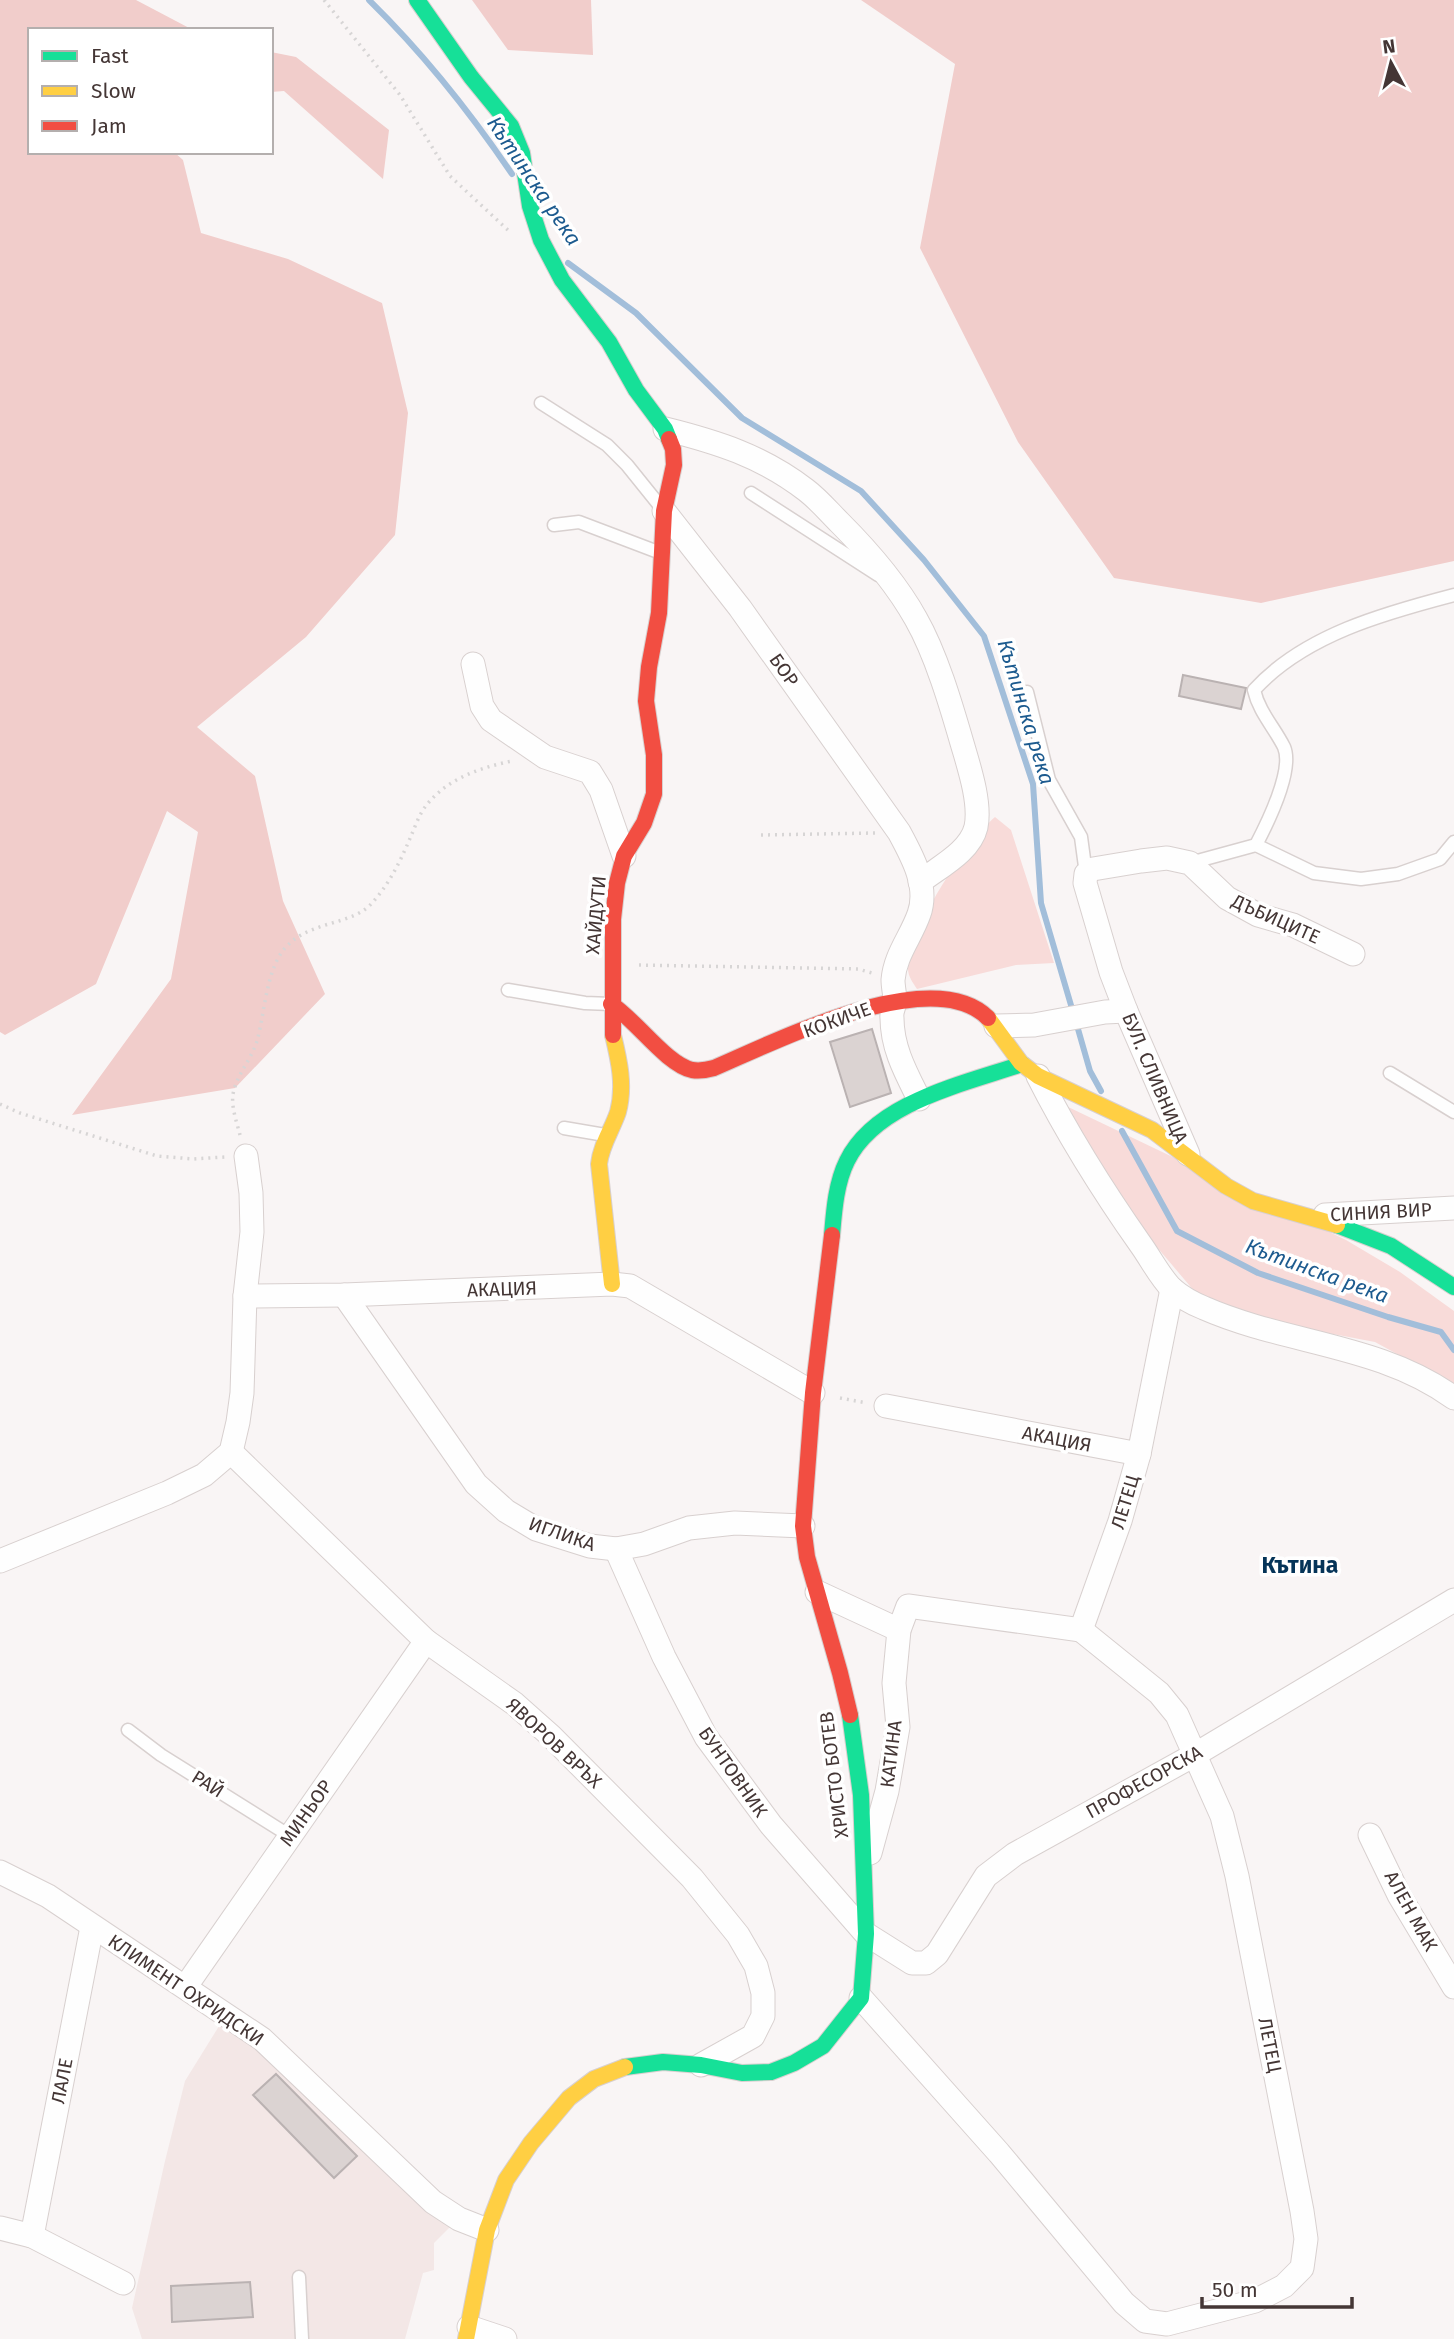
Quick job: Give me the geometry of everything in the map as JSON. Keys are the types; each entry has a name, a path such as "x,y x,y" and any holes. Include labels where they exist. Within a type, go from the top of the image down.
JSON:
{"street":[{"path":"417,0 471,76 511,126 522,153 530,206 541,240 562,280 610,342 636,390 665,429 724,444 764,462 807,490 858,541 895,586 917,621 948,697 970,768 976,826 967,845 920,882"},
{"name":"ХАЙДУТИ","path":"612,1284 599,1164 601,1148 618,1111 622,1087 611,1028 617,883 624,856 644,823 654,794 654,755 646,701 659,613 664,512 674,465 673,449 665,429"},
{"name":"БОР","path":"664,512 740,608 898,832 912,856 920,882 919,914 898,959 891,1015 897,1050 919,1099"},
{"path":"474,664 482,706 491,720 545,757 590,772 601,790 624,856"},
{"path":"1086,874 1093,869 1167,858 1190,863"},
{"name":"ДЪБИЦИТЕ","path":"1190,863 1227,898 1258,915 1293,925 1353,954"},
{"name":"БУЛ. СЛИВНИЦА","path":"1086,874 1085,883 1116,1012 1189,1157 1226,1186 1253,1201 1350,1229 1391,1246 1454,1287"},
{"path":"894,990 969,1004 996,1026 1030,1070 1120,1216 1172,1289 1202,1307 1249,1324 1351,1350 1405,1370 1454,1398"},
{"name":"КОКИЧЕ","path":"611,1004 627,1012 686,1068 699,1071 714,1068 859,1009 894,990"},
{"path":"996,1026 1051,1023 1116,1012"},
{"path":"1030,1070 1060,1088 1152,1130 1189,1157"},
{"name":"ХРИСТО БОТЕВ","path":"861,1998 866,1934 861,1795 853,1731 840,1673 807,1557 803,1526 813,1393 836,1197 846,1162 862,1138 884,1119 919,1099 1030,1070"},
{"path":"0,1561 204,1475 231,1452 241,1403 252,1232 246,1156"},
{"name":"СИНИЯ ВИР","path":"1307,1216 1453,1206"},
{"name":"АКАЦИЯ","path":"246,1296 344,1295 612,1284 629,1286 813,1393"},
{"name":"ЛЕТЕЦ","path":"861,1998 999,2153 1124,2303 1145,2320 1167,2324 1255,2301 1284,2286 1302,2268 1306,2239 1302,2211 1237,1876 1222,1816 1177,1715 1159,1693 1081,1630 1120,1521 1139,1454 1172,1289"},
{"name":"ИГЛИКА","path":"344,1295 476,1484 506,1511 536,1530 590,1546 616,1549 644,1544 689,1528 735,1523 803,1526"},
{"name":"АКАЦИЯ","path":"886,1406 1139,1454"},
{"name":"ЯВОРОВ ВРЪХ","path":"231,1452 426,1641 515,1704 551,1736 692,1878 738,1935 756,1966 763,1993 763,2016 753,2036 701,2065"},
{"name":"БУНТОВНИК","path":"616,1549 664,1657 706,1737 771,1825 866,1934"},
{"path":"817,1592 899,1630 908,1605 1081,1630"},
{"name":"ПРОФЕСОРСКА","path":"866,1934 912,1963 926,1963 937,1954 986,1876 1015,1854 1196,1754 1454,1601"},
{"name":"КАТИНА","path":"864,1875 887,1791 898,1727 894,1683 899,1630"},
{"name":"МИНЬОР","path":"186,1986 426,1641"},
{"name":"АЛЕН МАК","path":"1370,1835 1399,1895 1452,1979"},
{"name":"КЛИМЕНТ ОХРИДСКИ","path":"0,1872 48,1896 262,2039 433,2202 459,2218 487,2230"},
{"name":"ЛАЛЕ","path":"32,2236 92,1927"},
{"path":"505,2339 468,2333 487,2230 506,2180 531,2143 569,2098 594,2079 629,2066 663,2062 701,2065 742,2073 771,2072 794,2063 823,2046 861,1998"},
{"path":"0,2228 32,2236 123,2283"}],"lane":[{"path":"541,403 607,445 627,465 664,512"},
{"path":"751,494 895,586"},
{"path":"554,525 579,522 662,554"},
{"path":"1256,845 1273,812 1283,776 1286,751 1257,705 1254,690 1268,675 1304,648 1361,624 1454,595"},
{"path":"1027,692 1049,780 1081,837 1086,874"},
{"path":"1190,863 1256,845 1314,873 1361,879 1398,874 1440,859 1454,842"},
{"path":"508,990 586,1003 611,1004"},
{"path":"1390,1073 1454,1112"},
{"path":"564,1128 608,1136"},
{"name":"РАЙ","path":"128,1730 161,1755 289,1836"},
{"path":"299,2277 302,2339"}],"path":[{"path":"324,0 400,95 450,176 511,233"},
{"path":"0,1104 20,1113 157,1156 193,1159 246,1156 233,1097 237,1077 254,1050 274,970 285,946 309,928 345,918 369,907 390,881 424,808 447,785 475,770 511,761 545,757"},
{"path":"761,835 898,832"},
{"name":"КОКИЧЕ","path":"612,964 858,969 894,990"},
{"path":"813,1393 886,1406"}],"shaded area":[{"path":"0,0 136,0 189,28 28,28 28,154 176,154 183,160 201,233 288,259 382,303 408,413 395,535 306,637 197,727 255,776 283,901 325,994 235,1088 72,1115 171,979 198,832 167,811 96,984 5,1035 0,1032"},
{"path":"472,0 591,0 593,55 508,50"},
{"path":"861,0 1454,0 1454,561 1261,603 1114,578 1018,442 920,248 955,64"},
{"path":"273,52 296,57 389,130 383,179 284,91 273,92"},
{"path":"995,817 1011,830 1054,963 1016,965 917,989 908,969 918,932 955,866"},
{"path":"1064,1105 1346,1240 1400,1272 1454,1311 1454,1385 1375,1342 1275,1323 1195,1292 1102,1176"},
{"path":"224,2018 451,2226 434,2243 434,2270 423,2273 405,2339 142,2339 132,2308 185,2081"}],"building":[{"path":"1183,675 1246,688 1241,709 1179,696"},
{"path":"872,1029 891,1093 850,1107 830,1042"},
{"path":"276,2074 357,2156 334,2178 253,2095"},
{"path":"250,2282 253,2317 172,2322 171,2286"}],"waterway":[{"name":"Кътинска река","path":"369,0 445,84 512,174"},
{"name":"Кътинска река","path":"568,263 636,313 742,418 861,491 924,560 984,636 1033,784 1041,903 1073,1012"},
{"name":"Кътинска река","path":"1076,1022 1090,1071 1101,1091"},
{"name":"Кътинска река","path":"1122,1131 1177,1231 1258,1273 1441,1332 1454,1350"}],"traffic: fast":[{"path":"417,0 471,77 511,126 522,153 530,206 541,240 562,280 609,342 636,390 665,429 669,439"},
{"path":"832,1235 836,1197 843,1170 860,1141 878,1124 924,1098 1022,1064"},
{"path":"1337,1225 1391,1246 1454,1287"},
{"path":"625,2067 663,2062 701,2065 742,2073 771,2072 794,2063 823,2046 861,1998 866,1934 861,1795 850,1715"}],"traffic: slow":[{"path":"988,1018 1021,1063 1038,1076 1152,1130 1226,1186 1253,1201 1337,1225"},
{"path":"612,1284 599,1164 602,1150 616,1119 621,1093 613,1035"},
{"path":"466,2339 487,2230 506,2180 531,2143 569,2098 594,2079 625,2067"}],"traffic: jam":[{"path":"613,1035 613,919 617,883 624,856 644,823 654,794 654,755 646,701 659,613 664,511 674,465 669,439"},
{"path":"611,1004 662,1051 692,1070 714,1068 813,1026 893,1002 930,999 963,1003 988,1018"},
{"path":"832,1235 813,1393 803,1526 807,1557 850,1715"}],"district":[{"name":"Кътина","path":"1300,1565"}]}
